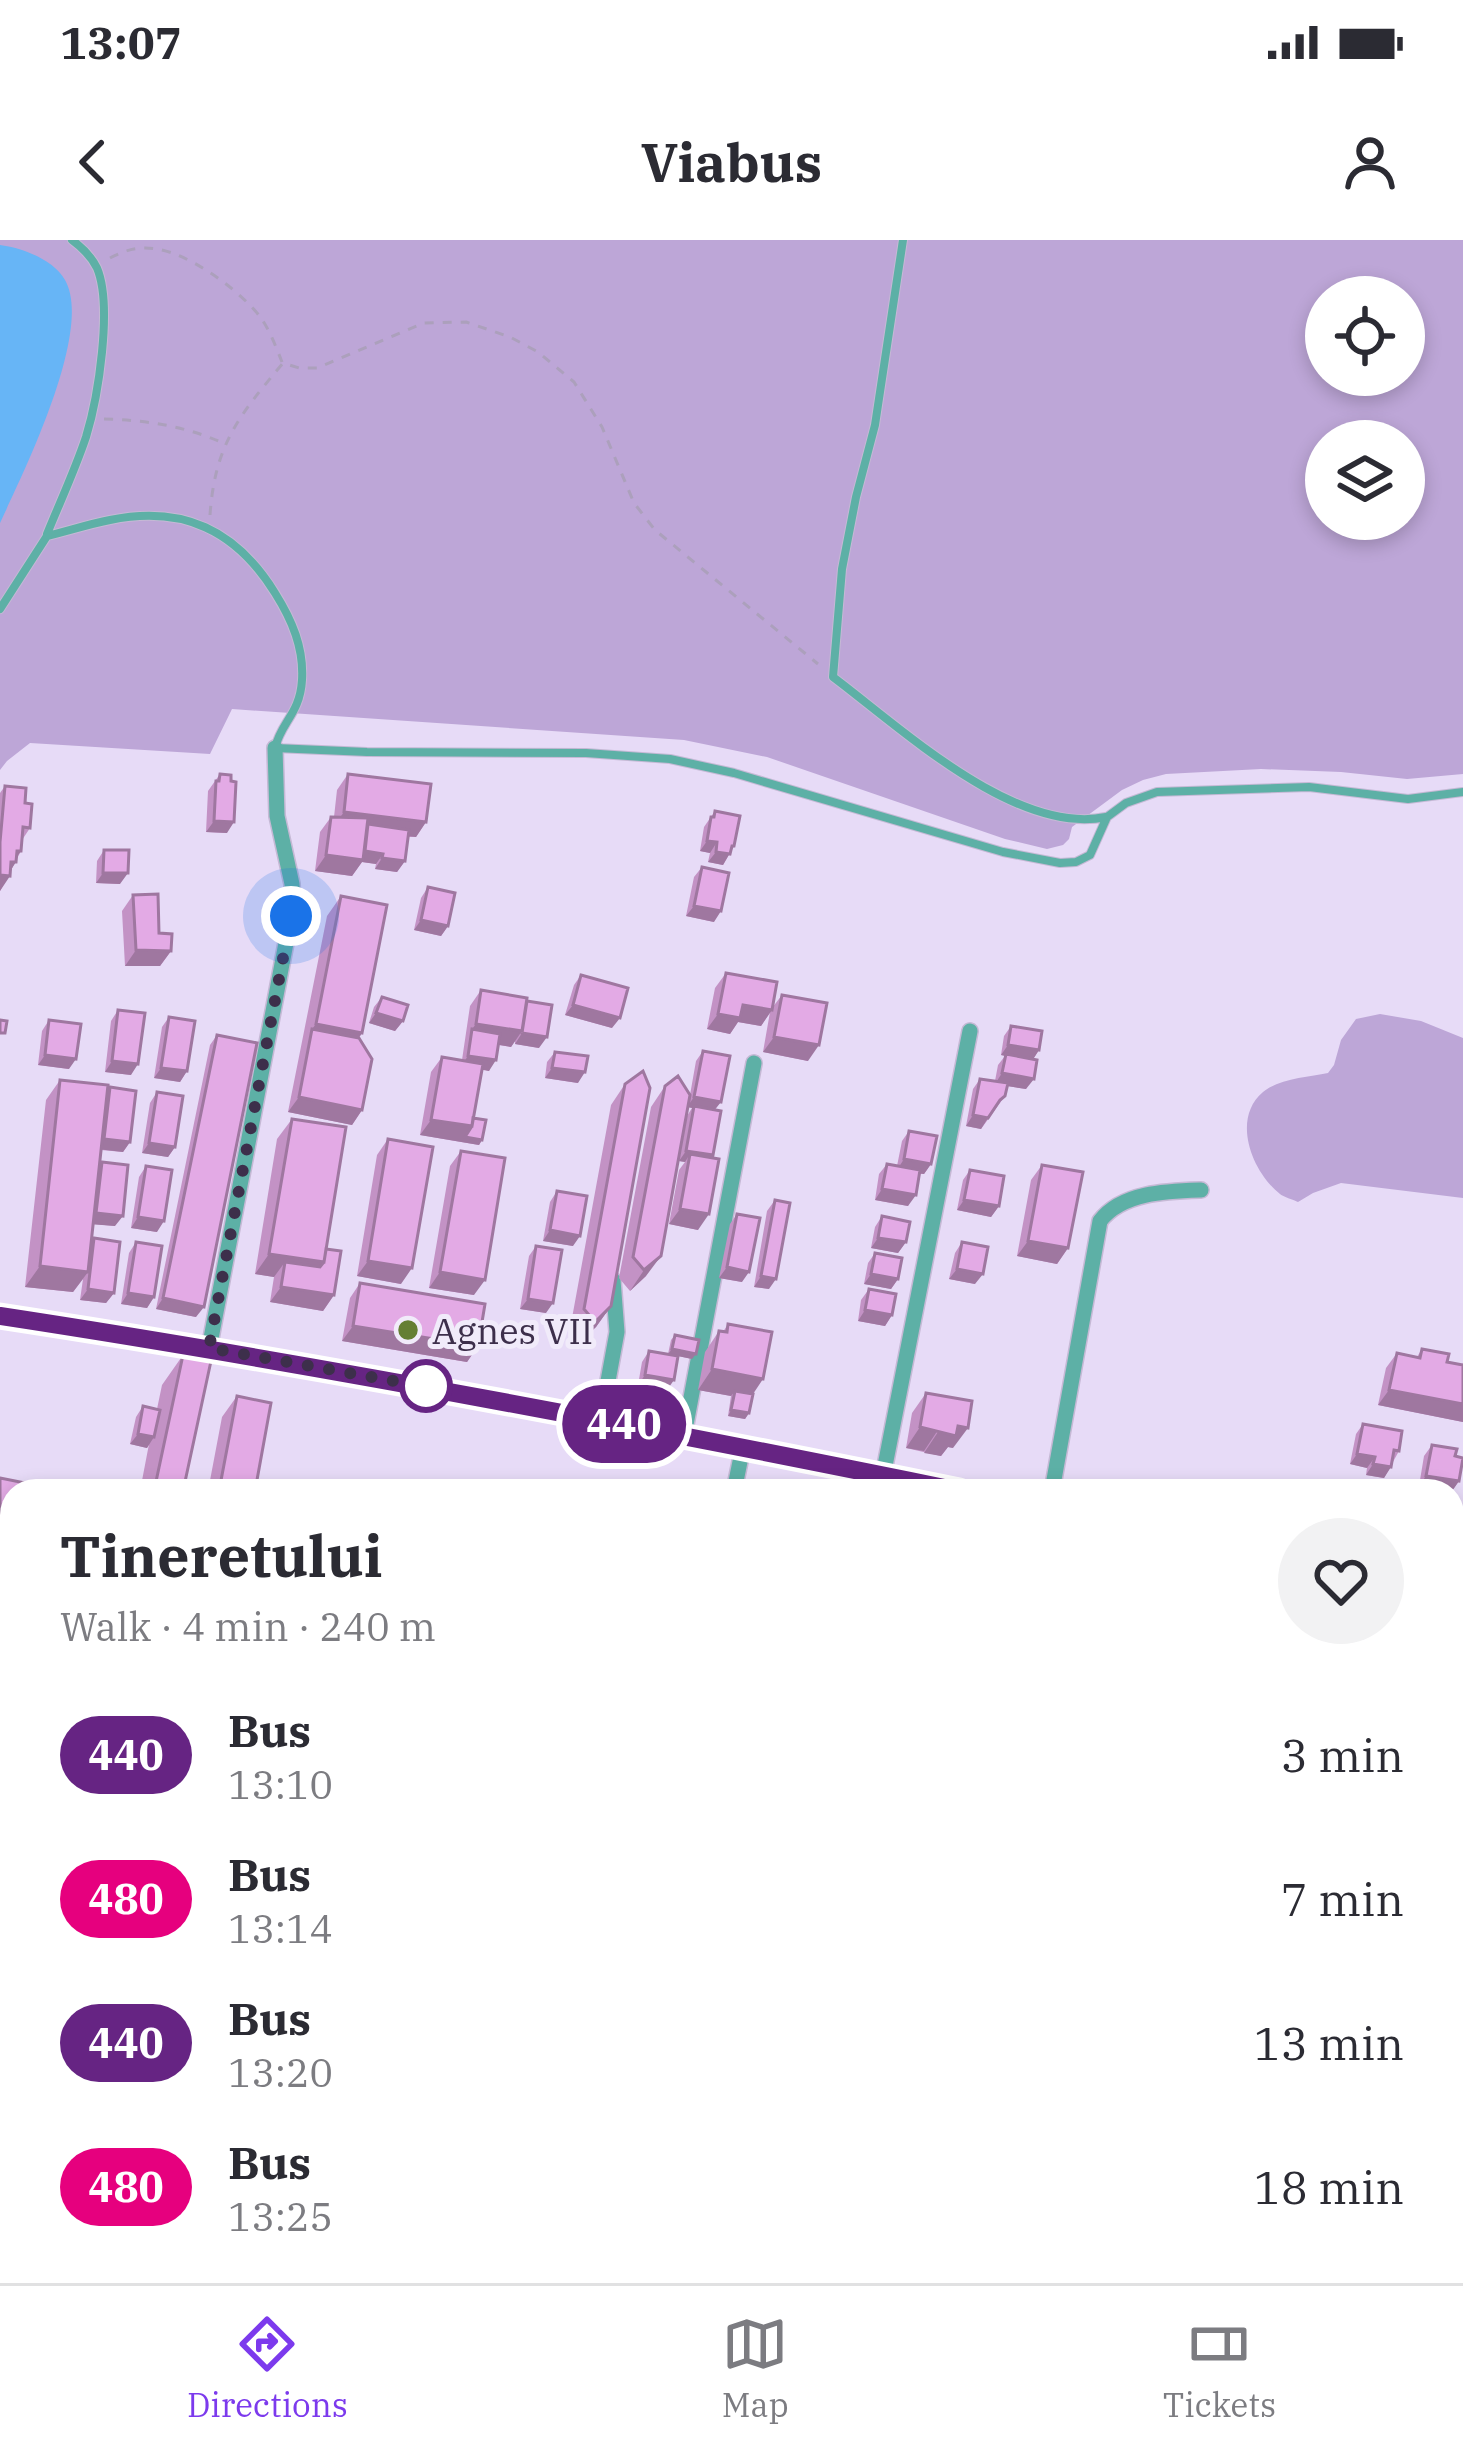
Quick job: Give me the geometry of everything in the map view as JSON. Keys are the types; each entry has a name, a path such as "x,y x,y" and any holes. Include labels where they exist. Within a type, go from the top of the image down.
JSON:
{"main road":[{"path":"0,1316 209,1348 902,1479"}],"street":[{"path":"209,1348 293,906 278,816 274,748"},
{"path":"883,1475 970,1031"},
{"path":"684,1435 754,1063"},
{"path":"1054,1479 1100,1221 1109,1209 1156,1193 1201,1190"},
{"path":"601,1419 617,1332 614,1273"},
{"path":"736,1479 742,1447"}],"lane":[{"path":"0,609 46,536 91,419 103,293 88,253 72,240"},
{"path":"902,240 875,425 842,569 833,677 957,770 1024,807 1054,817 1076,821 1107,817 1126,803 1157,792 1309,787 1408,799 1463,792"},
{"path":"46,536 141,516 190,521 235,544 271,586 299,645 300,694 274,748 586,753 670,759 734,772 1003,852 1060,863 1090,855 1107,817"}],"path":[{"path":"98,271 128,250 158,249 173,254 249,304 267,328 283,363 299,368 317,368 410,328 448,321 484,326 538,352 574,382 602,427 634,502 655,530 833,677"},
{"path":"209,527 217,465 225,444 240,415 283,363"},
{"path":"91,419 179,427 225,444"}],"shaded area":[{"path":"0,240 1463,240 1463,774 1407,779 1261,769 1166,774 1122,790 1072,827 1063,845 1047,849 1005,839 767,757 684,740 232,709 210,754 30,743 0,770"},
{"path":"1380,1014 1421,1021 1463,1038 1463,1198 1341,1183 1298,1202 1281,1195 1261,1173 1249,1145 1248,1116 1253,1103 1277,1084 1328,1073 1341,1040 1356,1019"}],"water":[{"path":"0,245 53,266 65,280 71,303 70,332 52,402 0,523"}],"building":[{"path":"220,774 231,775 236,782 234,822 214,821"},
{"path":"348,774 431,784 426,822 344,812"},
{"path":"5,786 26,788 25,803 32,804 30,828 23,827 21,851 17,851 16,862 11,862 10,876 0,875"},
{"path":"715,811 740,816 730,854 716,852 717,842 707,841"},
{"path":"331,817 368,818 363,860 326,855"},
{"path":"368,824 409,830 405,861 365,851"},
{"path":"104,850 129,850 128,873 103,873"},
{"path":"702,867 729,873 721,911 694,906"},
{"path":"428,887 455,893 448,926 421,920"},
{"path":"158,894 159,933 172,934 171,951 136,950 133,895"},
{"path":"341,896 387,905 362,1033 316,1024"},
{"path":"726,973 777,982 772,1010 743,1005 740,1018 718,1014"},
{"path":"581,975 628,988 620,1018 573,1005"},
{"path":"481,990 527,998 522,1031 476,1024"},
{"path":"782,995 827,1003 819,1045 774,1037"},
{"path":"382,997 408,1005 403,1021 376,1013"},
{"path":"527,1001 552,1005 547,1037 522,1033"},
{"path":"118,1010 145,1013 138,1064 112,1061"},
{"path":"169,1017 195,1021 187,1071 161,1068"},
{"path":"49,1020 81,1024 76,1059 45,1055"},
{"path":"1011,1026 1042,1031 1039,1050 1008,1045"},
{"path":"312,1029 359,1038 372,1059 362,1110 299,1097"},
{"path":"472,1029 500,1034 496,1060 468,1056"},
{"path":"217,1035 257,1043 204,1307 163,1298"},
{"path":"703,1051 730,1056 721,1102 694,1097"},
{"path":"555,1052 588,1056 585,1072 552,1068"},
{"path":"1006,1054 1037,1060 1034,1079 1002,1073"},
{"path":"442,1057 483,1064 472,1126 431,1120"},
{"path":"643,1071 650,1088 611,1306 595,1322 584,1309 625,1084"},
{"path":"678,1076 690,1095 661,1256 644,1270 633,1257 665,1086"},
{"path":"980,1079 1008,1083 1005,1096 988,1118 973,1115"},
{"path":"60,1080 108,1085 88,1272 40,1266"},
{"path":"110,1087 136,1091 130,1142 104,1139"},
{"path":"157,1092 183,1096 175,1147 149,1143"},
{"path":"694,1106 721,1111 713,1155 686,1151"},
{"path":"473,1118 486,1120 482,1140 465,1137"},
{"path":"292,1119 346,1127 324,1262 269,1254"},
{"path":"909,1131 937,1136 931,1164 904,1159"},
{"path":"388,1139 433,1147 412,1268 368,1261"},
{"path":"461,1151 505,1158 485,1280 440,1272"},
{"path":"690,1154 719,1159 709,1214 680,1209"},
{"path":"102,1162 128,1165 123,1216 96,1213"},
{"path":"887,1164 920,1170 916,1195 882,1189"},
{"path":"1042,1165 1083,1172 1068,1248 1028,1241"},
{"path":"146,1166 172,1170 164,1221 138,1217"},
{"path":"970,1170 1004,1176 999,1206 964,1200"},
{"path":"557,1191 587,1196 580,1236 550,1230"},
{"path":"775,1200 790,1203 776,1279 761,1276"},
{"path":"737,1214 760,1218 749,1272 727,1267"},
{"path":"882,1216 910,1222 906,1242 878,1238"},
{"path":"94,1238 120,1242 114,1293 88,1289"},
{"path":"136,1242 162,1246 154,1297 128,1293"},
{"path":"962,1242 988,1247 983,1274 957,1269"},
{"path":"536,1246 562,1250 553,1303 528,1299"},
{"path":"326,1249 341,1251 334,1295 281,1287 285,1262 320,1267"},
{"path":"875,1253 902,1258 898,1279 871,1274"},
{"path":"360,1283 485,1304 478,1346 353,1326"},
{"path":"869,1289 896,1294 892,1315 865,1310"},
{"path":"728,1324 772,1332 763,1379 712,1369 719,1331 727,1332"},
{"path":"675,1335 699,1340 696,1354 672,1349"},
{"path":"1422,1349 1449,1354 1447,1362 1463,1365 1463,1404 1389,1390 1397,1353 1420,1358"},
{"path":"649,1351 678,1356 674,1380 645,1375"},
{"path":"183,1355 211,1361 186,1479 157,1479"},
{"path":"735,1391 753,1394 749,1413 731,1410"},
{"path":"926,1393 972,1401 968,1428 958,1426 956,1436 920,1427"},
{"path":"237,1396 271,1403 257,1479 221,1479"},
{"path":"143,1406 160,1410 154,1437 138,1434"},
{"path":"1363,1424 1402,1431 1391,1467 1373,1464 1375,1457 1357,1454"},
{"path":"1432,1445 1457,1449 1455,1456 1463,1458 1459,1479 1426,1476"}],"bus line":[{"name":"440","path":"0,1316 468,1394 900,1479"}],"place":[{"name":"Agnes VII","path":"408,1330"}],"route":[{"path":"291,916 209,1348 426,1386"}]}
